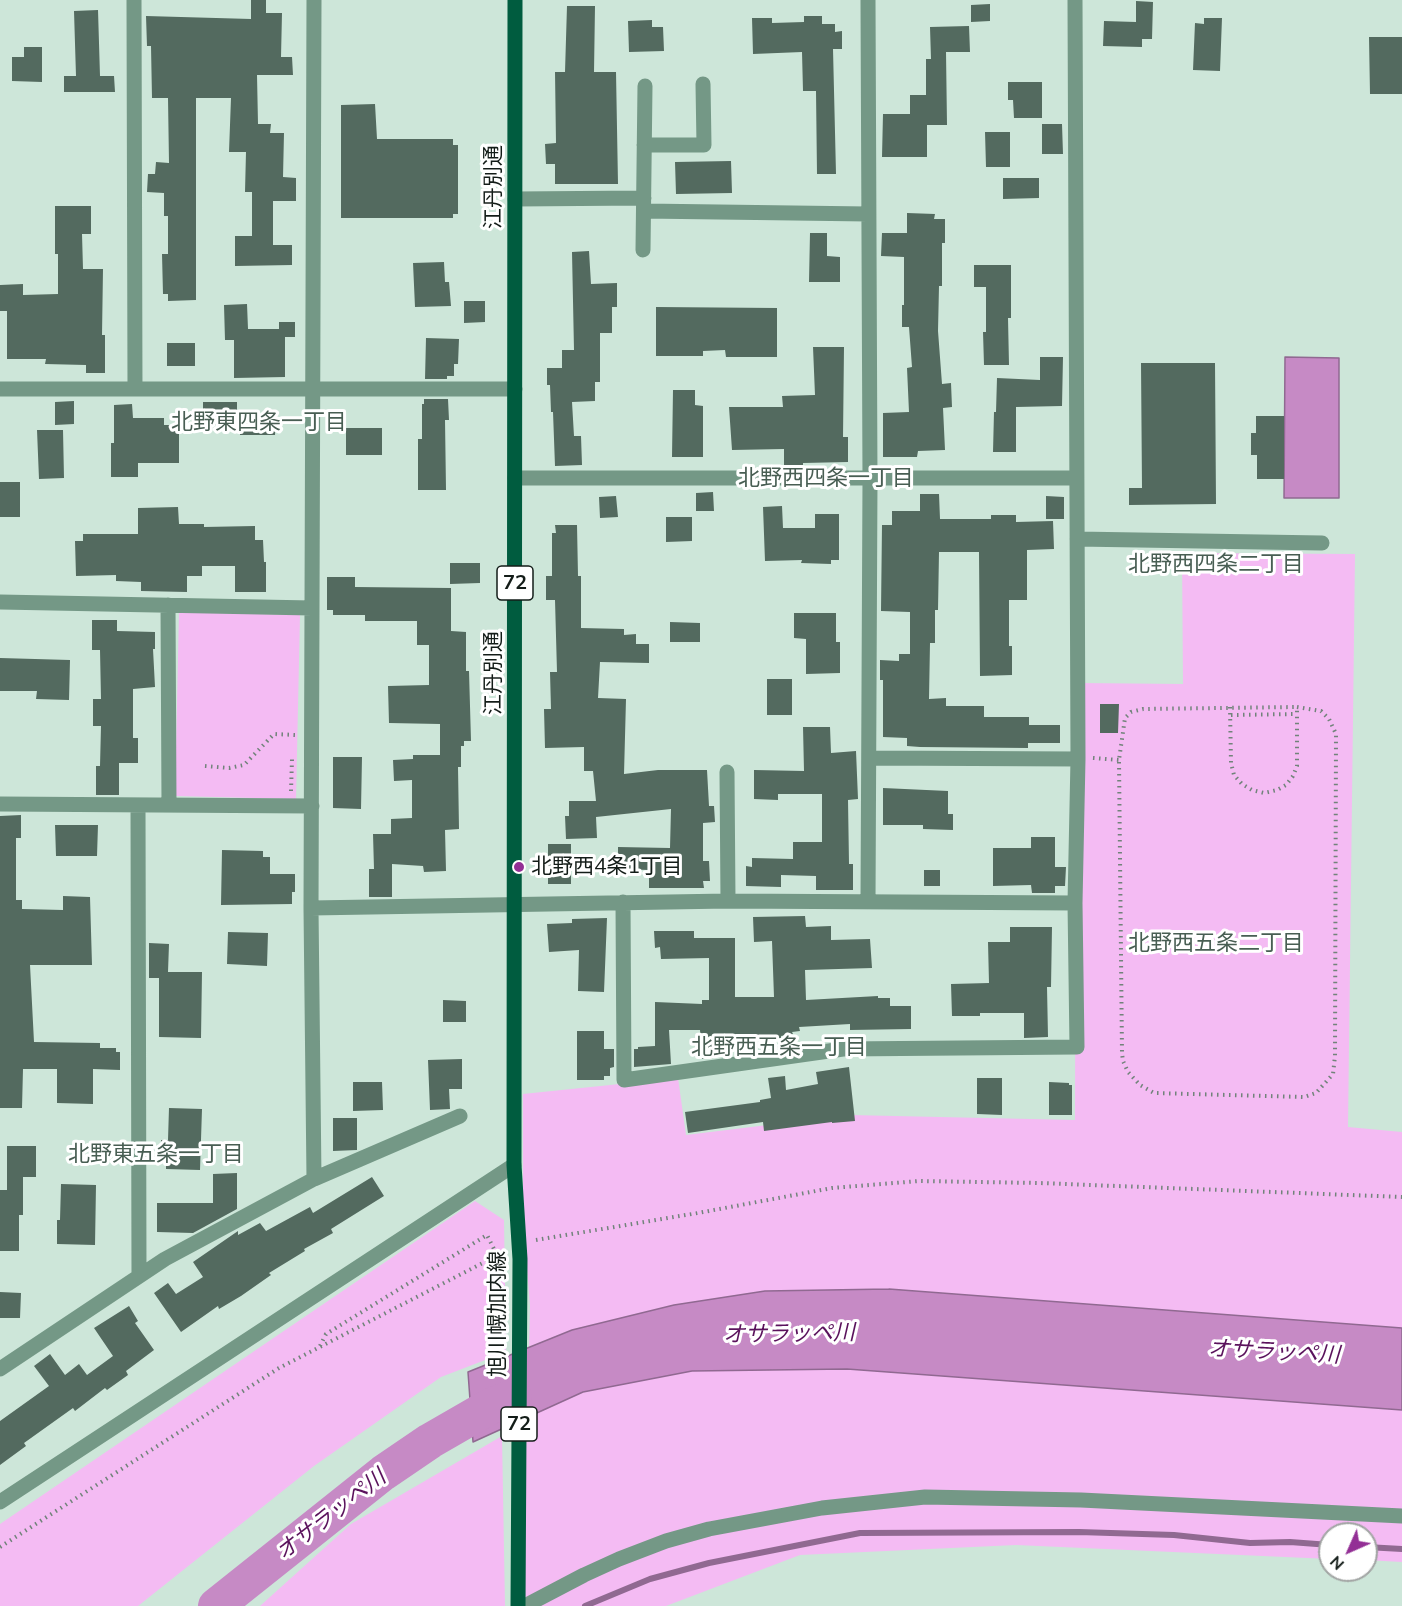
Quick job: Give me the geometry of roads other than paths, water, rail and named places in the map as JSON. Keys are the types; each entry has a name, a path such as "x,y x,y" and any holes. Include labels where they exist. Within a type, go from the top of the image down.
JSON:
{"main road":[{"name":"江丹別通","path":"514,1165 515,0"},
{"name":"旭川幌加内線","path":"514,1165 513,1255 518,1606"}],"street":[{"path":"134,0 135,389"},
{"path":"314,0 310,908 314,1179"},
{"path":"868,0 870,479 868,901"},
{"path":"622,902 624,1080 843,1049 1077,1047 1075,0"},
{"path":"644,146 704,145 703,84"},
{"path":"643,250 645,86"},
{"path":"515,199 868,214"},
{"path":"0,389 515,388"},
{"path":"515,478 1075,478"},
{"path":"1077,539 1322,543"},
{"path":"0,602 312,608"},
{"path":"168,604 169,804"},
{"path":"869,758 1078,759"},
{"path":"727,772 728,901"},
{"path":"0,804 312,806"},
{"path":"138,805 140,1275"},
{"path":"310,908 728,901 1075,903"},
{"path":"0,1369 165,1259 314,1179 460,1116"},
{"path":"0,1502 514,1165"},
{"path":"525,1606 620,1559 666,1541 709,1529 822,1508 925,1497 1081,1500 1402,1515"}],"water":[{"path":"1285,357 1339,358 1339,498 1284,498"},
{"path":"889,1289 1402,1328 1402,1410 847,1369 692,1371 583,1392 473,1442 468,1372 572,1330 674,1305 765,1291"}],"waterway":[{"name":"オサラッペ川","path":"216,1606 383,1473 430,1441 489,1407 514,1397"},
{"path":"585,1606 650,1579 709,1563 860,1533 1079,1532 1174,1535 1250,1543 1318,1544"},
{"path":"1378,1548 1402,1549"}],"place":[{"name":"北野西4条1丁目","path":"519,867"}],"district":[{"name":"北野東四条一丁目","path":"259,422"},
{"name":"北野西四条一丁目","path":"826,478"},
{"name":"北野西四条二丁目","path":"1216,564"},
{"name":"北野西五条二丁目","path":"1216,943"},
{"name":"北野西五条一丁目","path":"779,1047"},
{"name":"北野東五条一丁目","path":"156,1154"}]}
